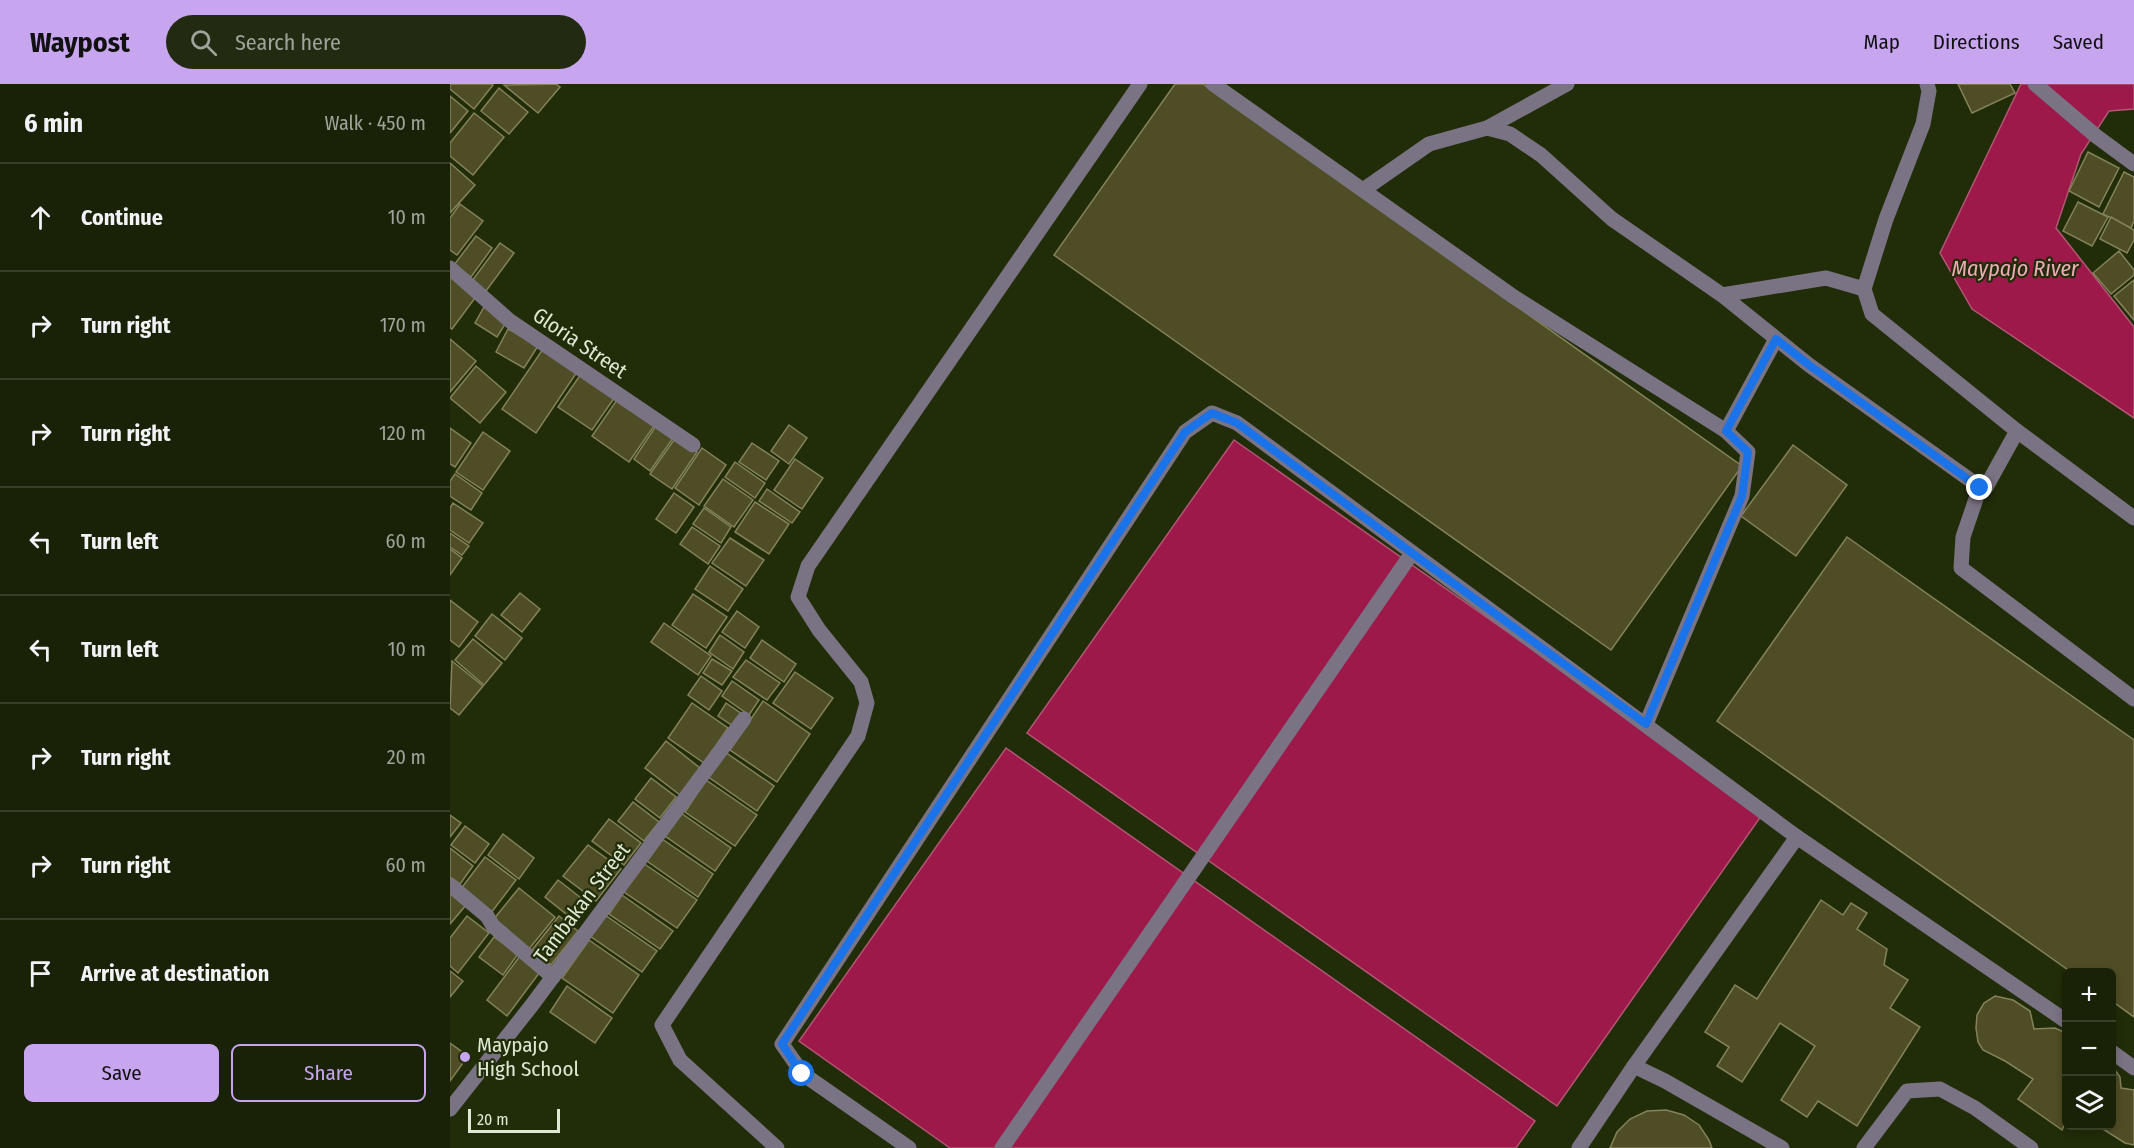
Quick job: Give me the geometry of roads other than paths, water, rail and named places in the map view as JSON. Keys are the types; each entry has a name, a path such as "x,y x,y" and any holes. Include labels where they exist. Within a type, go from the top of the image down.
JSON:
{"street":[{"path":"777,1148 680,1060 662,1025 858,736 867,703 861,682 819,630 798,597 808,566 1140,84"},
{"path":"1213,84 1514,297 1726,431 1748,452 1742,496 1646,724"},
{"path":"1363,190 1429,144 1487,128 1567,84"},
{"path":"1927,84 1929,91 1923,124 1886,219 1864,289 1872,314 2017,431 2134,518"},
{"path":"2035,84 2096,136 2134,164"},
{"path":"1487,128 1510,134 1541,155 1612,219 1722,295 1809,365 1980,488 1986,487 2017,431"},
{"name":"Gloria Street","path":"450,268 510,321 693,445"},
{"path":"1722,295 1826,278 1864,289"},
{"path":"1726,431 1776,339"},
{"path":"909,1148 802,1074 782,1044 1185,432 1212,413 1237,423 1797,837 2062,1018"},
{"path":"1980,488 1963,537 1961,568 2134,699"},
{"path":"1002,1148 1412,553"},
{"name":"Tambakan Street","path":"450,1109 553,977 744,719"},
{"path":"1579,1148 1634,1066 1797,837"},
{"path":"450,885 553,977"},
{"path":"2116,1055 2134,1068"},
{"path":"1634,1066 1665,1081 1782,1148"},
{"path":"1864,1148 1907,1091 1940,1089 1975,1108 2031,1148"}],"water":[{"name":"Maypajo River","path":"2021,84 2134,84 2134,109 2109,111 2081,154 2056,228 2134,327 2134,418 1972,309 1940,253"},
{"path":"1234,440 1764,812 1557,1106 1027,733"},
{"path":"1006,748 1535,1121 1516,1148 950,1148 799,1041"}],"place":[{"name":"Maypajo High School","path":"465,1057"}]}
